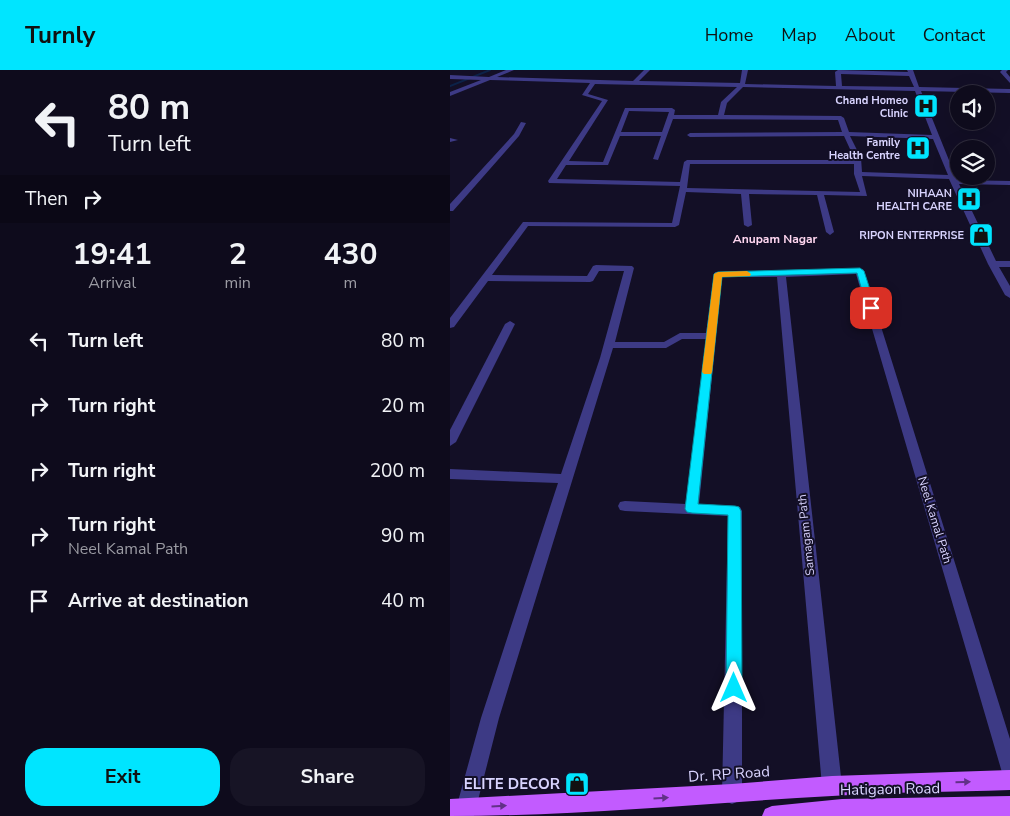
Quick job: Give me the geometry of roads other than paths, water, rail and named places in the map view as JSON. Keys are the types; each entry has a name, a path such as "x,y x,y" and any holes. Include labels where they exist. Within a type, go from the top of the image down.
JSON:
{"main road":[{"name":"Dr. RP Road","path":"460,811 832,786 1010,780"},
{"name":"Hatigaon Road","path":"772,816 842,809 1010,806"}],"street":[{"path":"450,81 479,70"},
{"path":"450,94 511,70"},
{"path":"635,82 647,70"},
{"path":"721,117 724,102 742,85 745,70"},
{"path":"1005,70 1003,72 1010,81"},
{"path":"839,87 838,72 911,72 950,174"},
{"path":"450,77 1010,91"},
{"path":"594,81 584,95 605,100 552,181 745,192 864,194 858,174 859,162 841,118 671,117"},
{"path":"564,163 606,164 627,109 672,110 656,159"},
{"path":"450,209 517,136 522,123"},
{"path":"618,134 664,134"},
{"path":"690,135 846,134 936,137"},
{"path":"450,325 526,224 675,225 687,162 859,162"},
{"path":"858,174 950,179"},
{"path":"995,182 1010,183"},
{"path":"955,185 992,264 1010,295"},
{"path":"745,192 748,225"},
{"path":"820,193 830,232"},
{"path":"992,264 1010,264"},
{"path":"460,811 567,479 608,345 629,268 596,268 590,279 484,278"},
{"name":"Neel Kamal Path","path":"782,279 860,271 1010,769"},
{"path":"692,509 718,274 782,279"},
{"name":"Samagam Path","path":"782,279 832,786"},
{"path":"450,442 510,324"},
{"path":"608,345 666,345 680,336 711,336"},
{"path":"450,474 567,479"},
{"path":"625,506 735,511 732,794"}],"waterway":[{"path":"450,86 490,70"}],"place":[{"name":"Chand Homeo Clinic","path":"926,106"},
{"name":"Family Health Centre","path":"918,148"},
{"name":"NIHAAN HEALTH CARE","path":"969,199"},
{"name":"RIPON ENTERPRISE","path":"981,235"},
{"name":"ELITE DECOR","path":"577,784"}],"district":[{"name":"Anupam Nagar","path":"775,239"}]}
